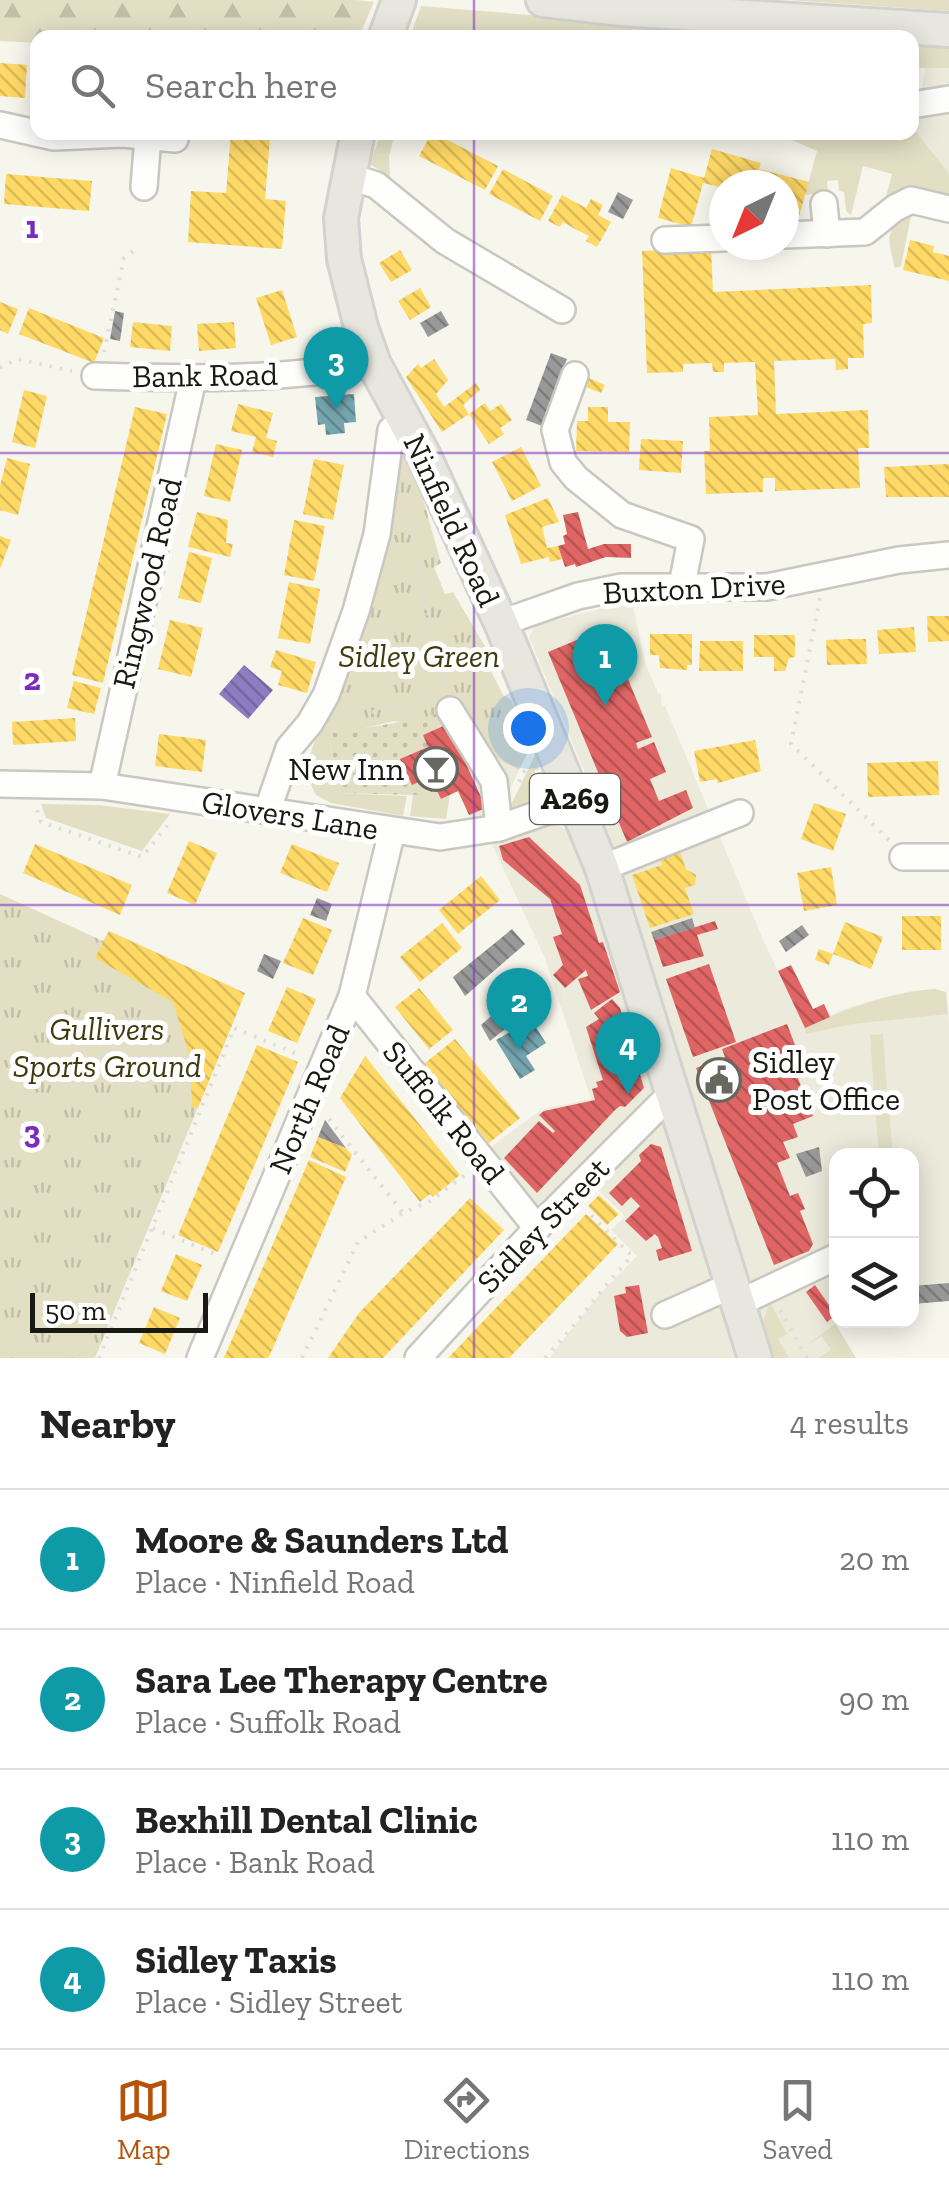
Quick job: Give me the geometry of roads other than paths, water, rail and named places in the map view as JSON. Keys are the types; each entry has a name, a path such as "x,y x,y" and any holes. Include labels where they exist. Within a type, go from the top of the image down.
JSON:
{"main road":[{"path":"543,0 949,30"},
{"name":"Ninfield Road","path":"356,140 341,218 344,260 361,327 374,364 501,623 602,868 756,1358"}],"street":[{"path":"919,104 949,99"},
{"path":"0,124 30,132"},
{"path":"144,187 148,140"},
{"path":"348,176 376,185 445,240 562,310"},
{"path":"799,235 865,232 912,200 949,208"},
{"path":"824,204 827,234"},
{"path":"665,240 709,239"},
{"name":"Bank Road","path":"95,376 192,380 374,364"},
{"path":"575,375 555,430 564,462 576,478 622,516 691,539 682,585"},
{"name":"Ringwood Road","path":"102,786 192,380"},
{"path":"268,809 289,748 310,724 326,695 356,612 377,534 391,430 405,421"},
{"name":"Buxton Drive","path":"501,623 578,596 620,587 766,587 899,560 949,555"},
{"path":"450,710 494,782 499,828"},
{"name":"Glovers Lane","path":"0,784 102,786 440,836 499,828 576,801"},
{"path":"602,868 740,813"},
{"name":"North Road","path":"200,1358 352,996 392,831"},
{"path":"904,857 949,857"},
{"name":"Suffolk Road","path":"352,996 537,1228"},
{"name":"Sidley Street","path":"418,1358 537,1228 662,1104 674,1100"},
{"path":"665,1315 768,1289 829,1260"}],"place":[{"name":"Bexhill Dental Clinic","path":"336,409"},
{"name":"Moore & Saunders Ltd","path":"605,706"},
{"name":"New Inn","path":"436,769"},
{"name":"Sara Lee Therapy Centre","path":"519,1050"},
{"name":"Sidley Post Office","path":"719,1080"},
{"name":"Sidley Taxis","path":"628,1094"}],"park label":[{"name":"Sidley Green","path":"419,656"},
{"name":"Gullivers Sports Ground","path":"107,1048"}]}
